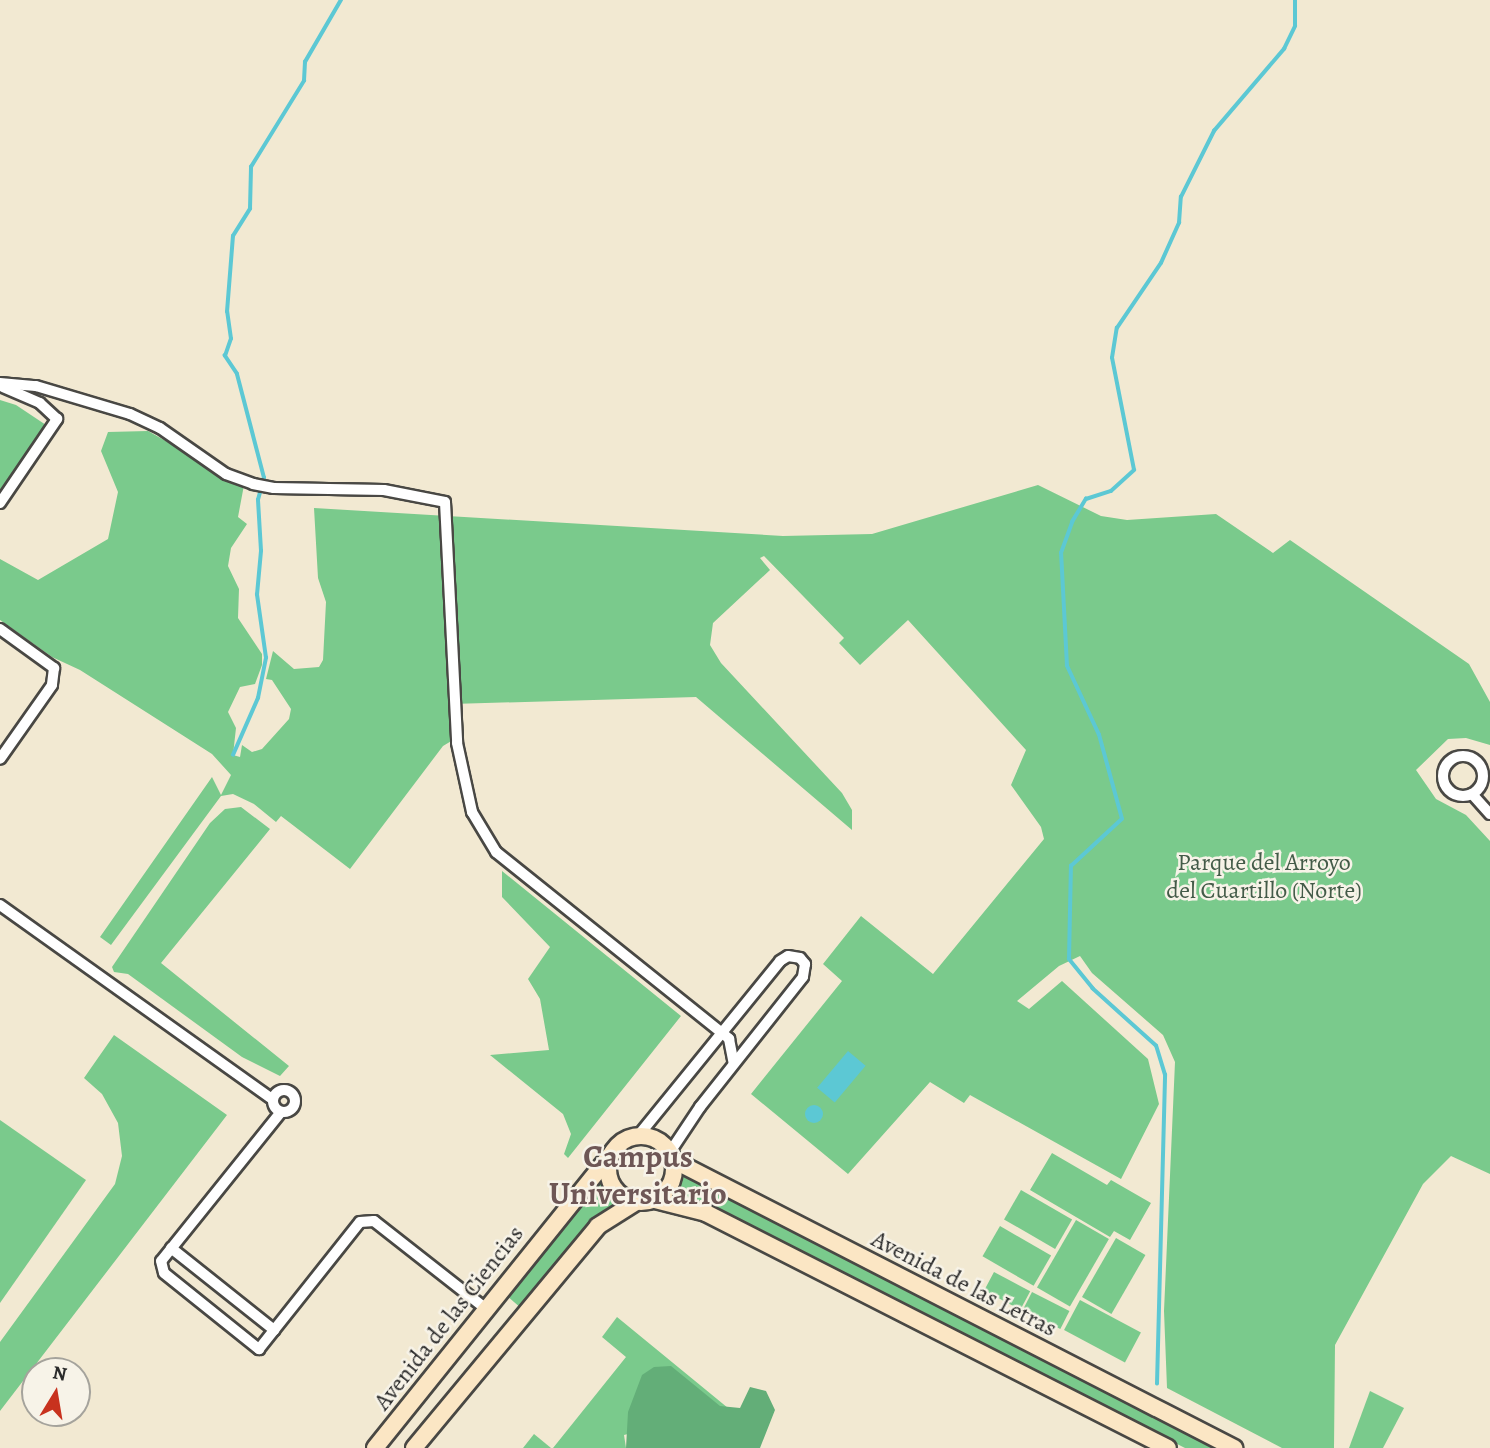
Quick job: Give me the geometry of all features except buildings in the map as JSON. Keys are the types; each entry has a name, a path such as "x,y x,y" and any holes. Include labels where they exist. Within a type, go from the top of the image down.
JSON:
{"main road":[{"path":"636,1202 622,1196 610,1181 613,1152 638,1136 656,1140 671,1156 671,1183 655,1200"},
{"name":"Avenida de las Ciencias","path":"375,1448 613,1152"},
{"name":"Avenida de las Letras","path":"671,1156 1234,1448"},
{"path":"414,1448 598,1226 636,1202 655,1200 706,1213 1168,1448"}],"street":[{"path":"0,384 36,386 130,414 160,428 226,474 253,484 270,488 384,489 445,502 457,743 472,812 496,852 722,1033 733,1045 734,1064"},
{"path":"0,384 40,403 57,419 0,503"},
{"path":"0,629 54,668 52,685 0,759"},
{"path":"1472,794 1490,814"},
{"path":"0,905 249,1083 276,1096 290,1092 295,1101 291,1110 281,1112 161,1261 164,1273 259,1349 360,1222 374,1221 485,1308"},
{"path":"638,1136 780,961 793,955 803,961 803,977 734,1064 671,1156"},
{"path":"276,1096 281,1112"},
{"path":"171,1248 274,1330"}],"green space":[{"path":"0,400 16,405 46,425 0,490"},
{"name":"Parque del Arroyo del Cuartillo (Norte)","path":"148,431 244,485 238,517 247,524 231,548 228,566 239,589 238,618 262,654 262,665 255,684 240,687 228,712 236,728 233,755 240,757 242,745 252,752 262,749 289,719 291,709 272,680 266,679 273,651 294,669 319,667 323,660 326,602 318,578 314,508 783,536 872,534 1038,485 1101,516 1127,520 1216,514 1273,553 1290,540 1469,664 1490,702 1490,745 1466,738 1448,739 1416,770 1436,799 1466,815 1490,841 1490,1174 1451,1156 1423,1184 1335,1345 1334,1448 1282,1448 1167,1388 1164,1311 1175,1062 1163,1035 1092,973 1080,956 1059,966 1017,1001 1029,1009 1062,981 1148,1059 1159,1104 1121,1179 970,1095 964,1103 930,1082 848,1174 751,1094 842,981 823,964 861,916 933,974 1044,839 1041,827 1011,785 1026,750 908,620 860,665 839,643 844,638 764,556 760,558 770,570 713,623 710,645 721,663 842,793 852,810 852,830 696,697 452,704 453,740 443,746 350,869 281,816 276,822 254,804 233,794 221,796 111,945 100,937 212,777 221,795 231,775 212,754 80,670 52,657 0,620 0,559 38,580 108,539 118,492 101,451 108,432"},
{"path":"241,807 270,829 161,963 289,1066 280,1076 242,1057 128,974 114,972 112,967 210,823 225,809"},
{"path":"502,871 681,1016 568,1158 564,1154 571,1134 563,1114 490,1055 549,1050 540,999 528,979 550,947 502,897"},
{"path":"114,1035 227,1115 41,1357 21,1357 21,1384 0,1411 0,1342 115,1184 122,1156 118,1123 102,1094 84,1078"},
{"path":"0,1120 86,1180 0,1303"},
{"path":"1052,1153 1107,1185 1111,1180 1151,1203 1130,1240 1114,1231 1110,1237 1030,1190"},
{"path":"684,1174 1218,1448 1185,1448 677,1191"},
{"path":"602,1178 617,1203 592,1222 522,1309 506,1295"},
{"path":"1021,1190 1072,1220 1055,1249 1004,1219"},
{"path":"1076,1220 1109,1239 1070,1307 1037,1288"},
{"path":"1000,1226 1051,1255 1034,1286 982,1256"},
{"path":"1116,1238 1145,1255 1111,1314 1082,1297"},
{"path":"994,1272 1030,1291 1020,1310 984,1291"},
{"path":"1032,1292 1069,1311 1060,1329 1023,1310"},
{"path":"1080,1300 1141,1332 1125,1362 1064,1330"},
{"path":"617,1317 728,1408 624,1435 626,1448 553,1448 626,1357 602,1337"},
{"path":"671,1366 720,1406 740,1408 750,1387 766,1391 775,1410 760,1448 626,1448 628,1412 642,1375 654,1367"},
{"path":"1370,1391 1404,1408 1383,1448 1349,1448"},
{"path":"534,1434 551,1448 523,1448"}],"water":[{"path":"848,1051 866,1066 835,1103 817,1088"},
{"path":"814,1105 820,1108 823,1114 820,1120 814,1123 808,1120 805,1114 808,1108"}],"waterway":[{"path":"233,755 258,698 266,658 257,595 261,551 258,500 264,478 237,374 225,356 231,339 227,312 233,236 250,209 251,167 304,81 305,62 341,0"},
{"path":"1157,1384 1165,1075 1156,1046 1093,989 1069,959 1071,866 1122,819 1099,735 1067,666 1061,553 1072,522 1086,499 1111,491 1134,470 1112,358 1117,328 1161,263 1179,223 1181,197 1214,131 1284,49 1295,26 1295,0"}],"district":[{"name":"Campus Universitario","path":"638,1176"}]}
